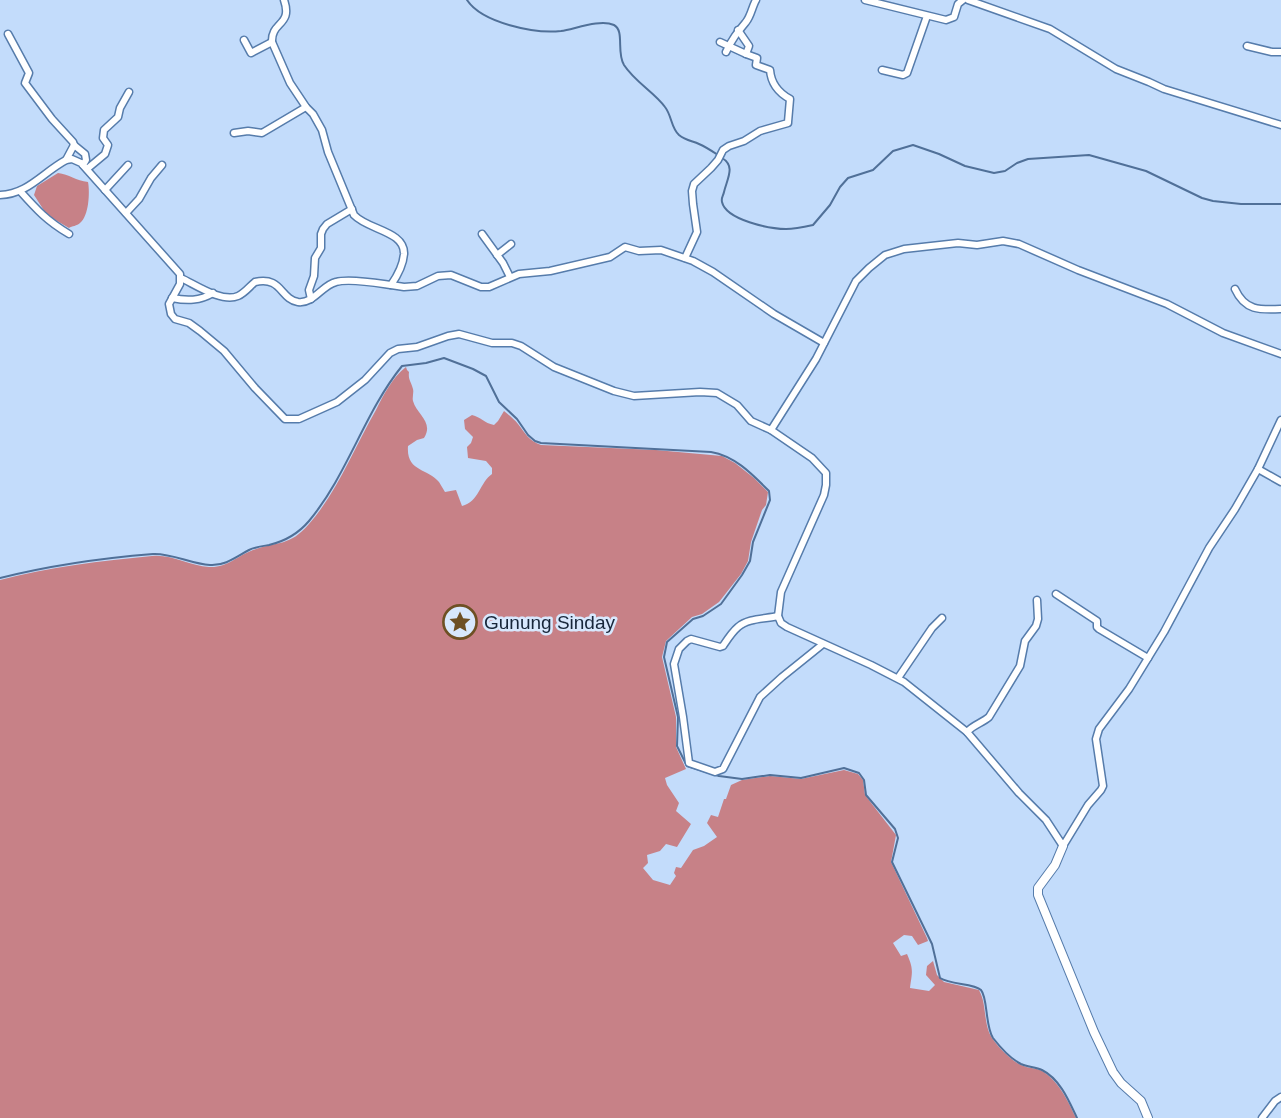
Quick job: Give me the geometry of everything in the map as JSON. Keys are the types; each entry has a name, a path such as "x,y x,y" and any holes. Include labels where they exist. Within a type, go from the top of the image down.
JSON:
{"street":[{"path":"284,0 287,7 286,17 272,34 272,41 290,83 322,130 328,152 354,215 395,237 402,244 404,250 401,268 391,285"},
{"path":"727,49 738,30 747,22 756,0"},
{"path":"865,0 950,20 963,0"},
{"path":"968,0 1051,29 1116,69 1164,89 1281,125"},
{"path":"881,70 903,75 907,73 927,16"},
{"path":"738,30 749,46 746,54"},
{"path":"8,34 29,73 25,83 74,145 85,154 85,167"},
{"path":"244,40 251,53 272,41"},
{"path":"685,258 698,232 693,204 694,184 718,160 723,149 760,131 788,123 790,99 779,91 770,70 756,65 757,58 727,49 720,42"},
{"path":"1247,46 1281,52"},
{"path":"85,167 107,151 108,145 103,138 104,130 118,117 129,92"},
{"path":"234,133 261,133 306,107"},
{"path":"0,195 12,195 20,191 66,160 74,145"},
{"path":"66,160 76,161 85,167 177,269 181,278 180,284 169,310 175,319 189,323 224,351 285,419 299,419 337,402 365,380 390,353 398,349 417,347 459,334 492,343 521,346 554,367 614,391 634,396 700,391 717,393 737,405 751,421 771,430 818,464 824,469 827,479 820,503 781,592 778,616 782,623 898,678 967,732 1046,820 1063,846"},
{"path":"105,190 128,165"},
{"path":"126,213 162,165"},
{"path":"20,191 40,214 69,234"},
{"path":"310,299 309,290 314,276 315,258 321,248 323,229 352,209"},
{"path":"482,234 510,277"},
{"path":"771,430 816,359 856,281 885,255 904,249 958,243 1018,244 1078,270 1150,296 1214,329 1281,354"},
{"path":"497,254 511,244"},
{"path":"181,278 228,298 237,297 261,280 276,284 295,301 305,301 335,282 404,287 417,286 438,276 451,275 489,287 519,274 550,271 610,257 625,247 639,251 661,250 713,272 762,306 824,343"},
{"path":"1235,289 1253,308 1281,309"},
{"path":"172,298 197,300 213,293"},
{"path":"1149,1118 1141,1101 1113,1072 1038,895 1038,888 1055,865 1082,815 1103,786 1096,739 1099,729 1123,698 1148,658 1209,548 1258,469 1281,420"},
{"path":"1258,469 1281,482"},
{"path":"1056,594 1097,621 1098,628 1148,658"},
{"path":"967,732 989,717 1018,669 1025,641 1038,619 1037,600"},
{"path":"778,616 751,620 737,627 723,646 691,639 680,649 674,664 689,763 715,772 723,769 760,698 823,644"},
{"path":"898,678 932,628 942,618"},
{"path":"1262,1118 1281,1097"}],"shaded area":[{"path":"58,173 88,182 89,198 83,220 69,228 47,215 34,195 37,186"},
{"path":"406,367 413,389 413,401 427,427 424,438 408,446 410,461 439,482 445,492 456,490 462,506 476,496 492,474 492,468 486,461 468,458 467,447 473,437 465,429 464,420 472,415 494,425 504,411 530,439 541,445 722,456 735,463 768,492 766,505 751,542 748,561 741,574 719,602 702,614 692,617 666,641 662,657 676,717 676,747 686,769 665,778 679,803 676,811 691,824 677,847 666,844 660,851 647,855 648,863 643,868 653,880 670,885 676,876 676,867 681,868 693,850 717,837 707,823 711,815 718,817 731,785 742,780 770,776 801,779 844,770 858,774 863,780 865,795 896,835 891,862 928,941 918,945 912,936 904,935 893,943 901,956 907,954 909,959 912,971 910,988 929,991 935,985 926,975 927,966 933,961 937,975 944,982 979,990 987,1027 995,1041 1016,1062 1040,1070 1052,1079 1062,1091 1076,1118 0,1118 0,580 75,565 152,556 215,567 227,564 253,550 289,540 309,524 329,498 385,392"}],"waterway":[{"path":"467,0 484,15 524,29 561,31 595,24 614,25 619,32 624,65 665,107 676,132 718,155"},
{"path":"722,158 730,169 722,199 725,208 731,214 750,222 779,229 813,225 848,178 873,170 893,151 913,145 965,166 994,173 1005,171 1028,159 1089,155 1146,171 1213,201 1281,204"},
{"path":"0,578 76,563 153,554 215,565 251,549 286,539 305,526 323,503 377,403 402,366 444,358 486,376 499,402 535,441 711,452 728,457 769,491 770,500 753,542 750,561 721,604 693,619 667,642 664,657 678,717 677,746 687,766 719,776 742,779 770,775 801,778 844,768 859,773 864,780 866,795 895,829 898,838 892,862 932,944 940,978 981,990 993,1038 1017,1062 1042,1070 1054,1079 1077,1118"}],"place":[{"name":"Gunung Sinday","path":"460,622"}]}
